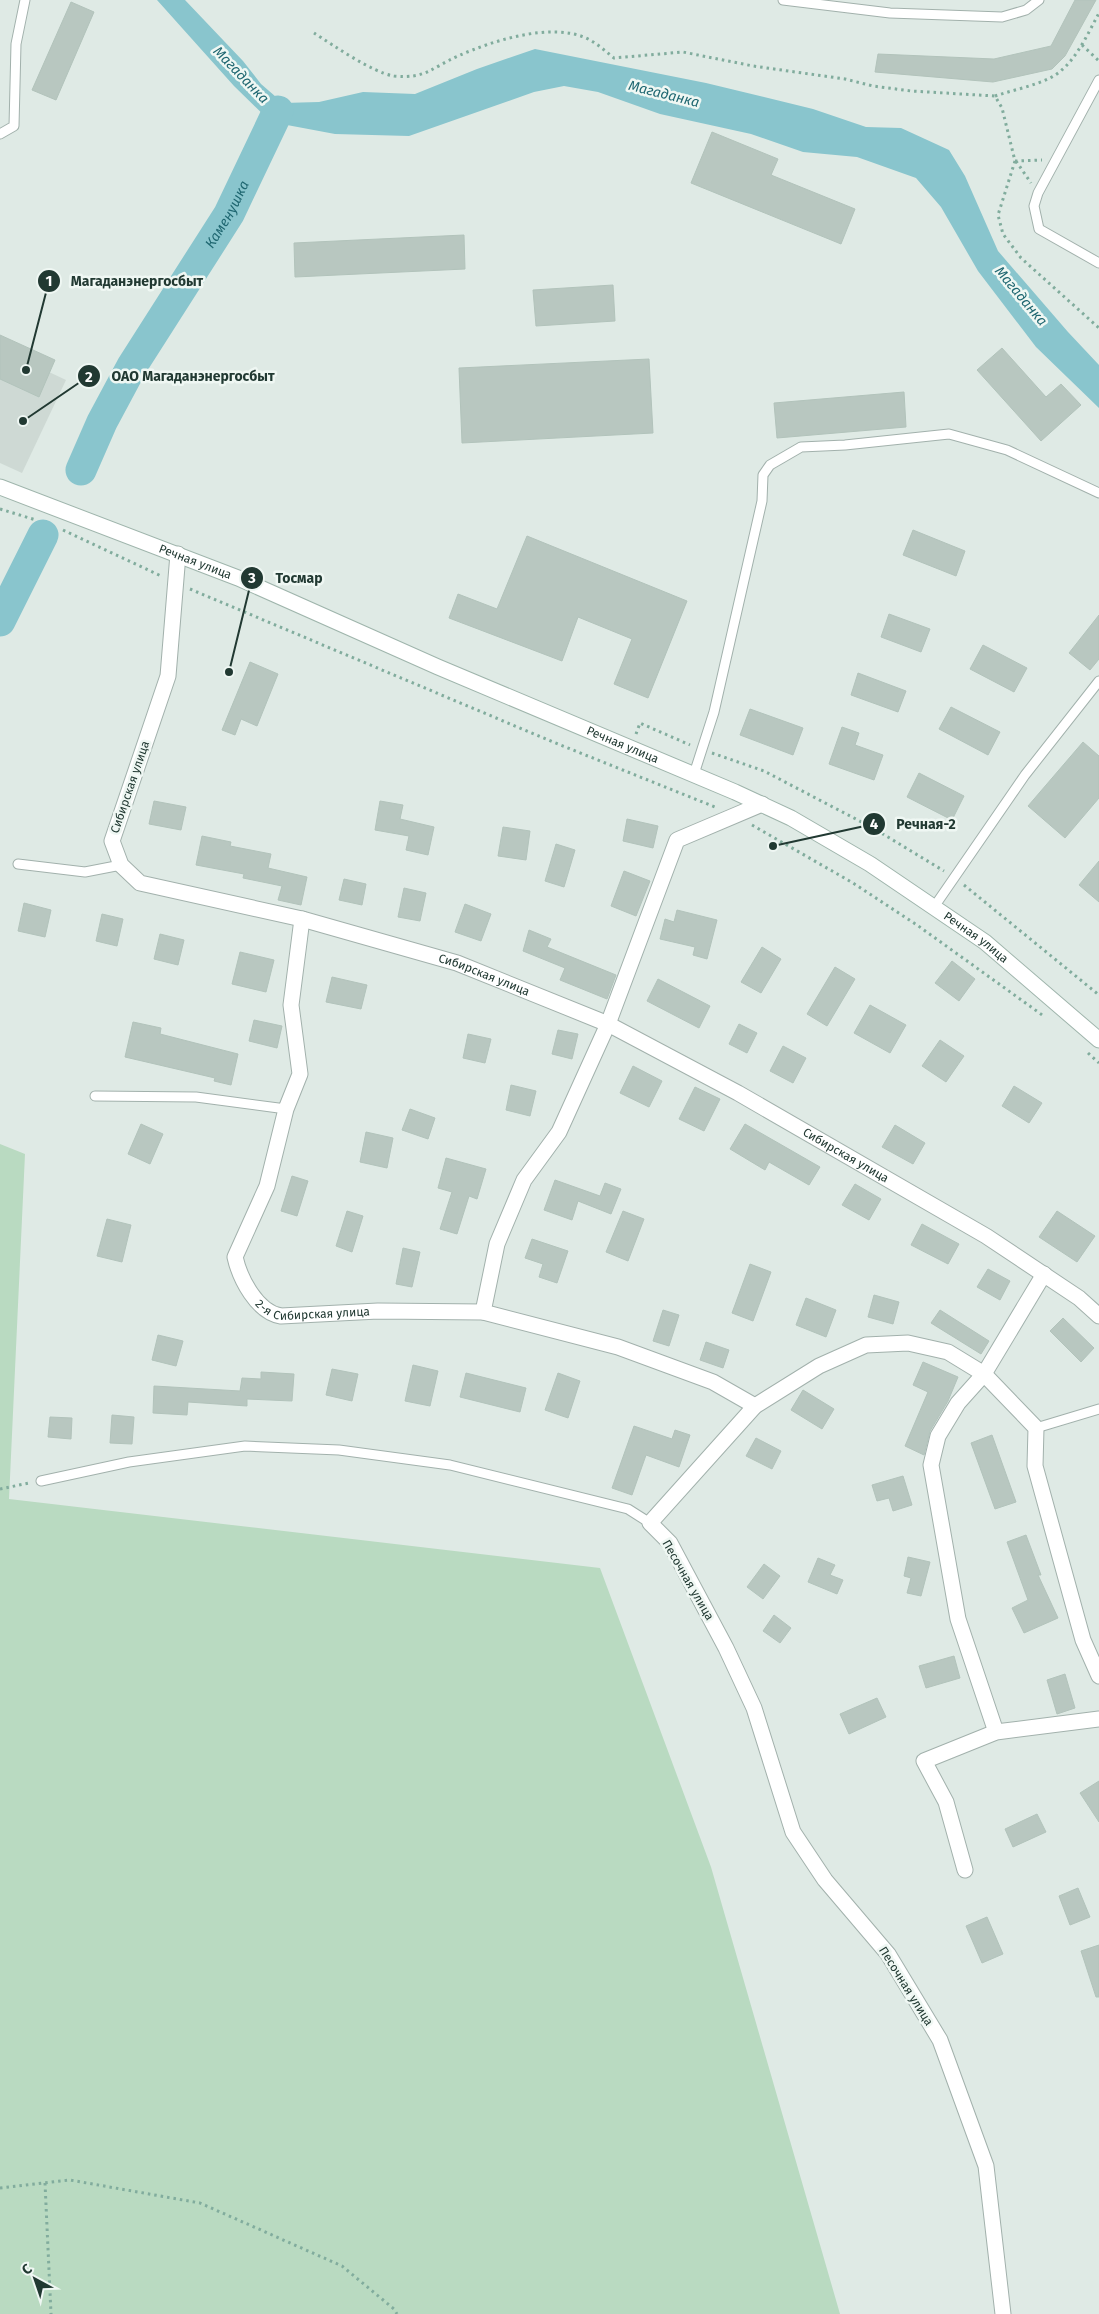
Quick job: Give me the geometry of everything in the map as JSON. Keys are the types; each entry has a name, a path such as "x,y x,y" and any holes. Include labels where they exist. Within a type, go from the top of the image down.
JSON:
{"street":[{"name":"Речная улица","path":"3,488 238,578 438,668 762,804 844,848 934,907 1015,967 1099,1040"},
{"name":"Сибирская улица","path":"178,554 168,676 112,841 121,865 140,883 302,919 457,963 608,1024 781,1118 986,1236 1079,1298 1099,1316"},
{"path":"483,1312 497,1244 524,1180 559,1132 608,1024 677,840 762,804"},
{"name":"2-я Сибирская улица","path":"302,919 291,1005 300,1074 286,1109 267,1186 235,1257 246,1286 265,1309 272,1315 281,1316 378,1311 483,1312 618,1347 713,1382 755,1406"},
{"path":"996,1732 958,1619 931,1466 938,1436 958,1403 984,1374 1044,1274"},
{"path":"650,1523 755,1406 819,1366 866,1345 908,1343 948,1352 984,1374 1036,1428 1036,1466 1083,1640 1099,1676"},
{"name":"Песочная улица","path":"650,1523 670,1543 726,1648 754,1708 793,1832 824,1880 888,1954 940,2040 986,2166 1003,2314"},
{"path":"966,1870 946,1802 924,1762 996,1732 1099,1719"}],"lane":[{"path":"0,134 14,126 16,44 25,0"},
{"path":"782,0 890,13 1002,17 1026,10 1039,0"},
{"path":"1099,80 1038,193 1034,206 1039,229 1099,263"},
{"path":"694,774 714,712 746,579 762,501 763,475 770,465 784,455 801,447 845,445 949,434 1007,450 1099,493"},
{"path":"934,907 1025,775 1099,681"},
{"path":"18,864 85,872 121,865"},
{"path":"95,1096 196,1097 286,1109"},
{"path":"1036,1428 1099,1409"},
{"path":"41,1481 129,1462 245,1446 339,1450 450,1465 628,1509 650,1523"}],"path":[{"path":"314,33 355,59 392,76 422,76 456,57 488,44 519,35 558,33 585,38 614,58 683,52 753,66 845,79 873,86 911,91 995,96 1051,77 1070,60 1082,45 1099,13"},
{"path":"1082,45 1099,61"},
{"path":"995,96 1002,108 1015,161 1038,193"},
{"path":"1015,161 1056,160"},
{"path":"1015,161 998,215 1003,234 1021,258 1099,328"},
{"path":"0,509 41,521"},
{"path":"58,528 176,583 553,742 735,816 853,883 909,920 1050,1020"},
{"path":"640,723 702,750 764,771 873,828 955,878 1099,995"},
{"path":"1086,1050 1099,1063"},
{"path":"0,1489 41,1481"},
{"path":"0,2188 70,2180 200,2203 342,2266 394,2309 397,2314"},
{"path":"45,2183 51,2314"}],"shaded area":[{"path":"0,349 66,380 22,473 0,463"}],"green space":[{"path":"0,1144 25,1154 9,1499 600,1568 711,1867 840,2314 0,2314"}],"water":[{"name":"Магаданка","path":"157,0 185,0 243,61 261,84 283,103 319,102 363,92 415,94 477,69 535,49 706,83 813,109 866,127 901,128 949,150 965,176 998,251 1099,365 1099,408 1036,347 978,271 941,207 916,178 857,157 803,152 751,134 660,114 598,92 564,86 534,92 409,136 335,134 271,122 234,86"}],"building":[{"path":"1075,0 1096,0 1065,56 1052,69 993,82 875,72 878,54 994,59 1051,46"},
{"path":"71,2 94,12 56,100 32,90"},
{"path":"712,132 778,159 771,175 855,209 841,244 691,183"},
{"path":"464,235 465,269 295,277 294,243"},
{"path":"613,285 615,321 536,326 533,290"},
{"path":"0,335 55,360 39,397 0,379"},
{"path":"1002,348 1046,397 1061,384 1081,405 1041,441 977,370"},
{"path":"649,359 653,433 462,443 459,368"},
{"path":"904,392 906,427 777,438 774,403"},
{"path":"913,530 965,551 956,576 903,555"},
{"path":"527,536 687,601 648,698 614,684 632,639 578,617 562,661 449,618 458,594 497,609"},
{"path":"889,614 930,629 921,652 881,637"},
{"path":"1099,615 1099,659 1090,670 1069,653"},
{"path":"983,645 1027,668 1014,692 970,669"},
{"path":"250,662 278,674 257,726 241,719 235,735 222,730"},
{"path":"858,673 906,691 898,712 851,695"},
{"path":"951,707 1000,732 988,755 939,729"},
{"path":"750,709 803,728 793,755 740,735"},
{"path":"842,727 859,733 855,745 883,755 874,780 829,764"},
{"path":"1083,742 1099,756 1099,798 1065,838 1028,806"},
{"path":"919,773 964,796 952,820 907,797"},
{"path":"154,801 186,807 181,830 149,824"},
{"path":"380,801 403,805 400,819 434,827 428,855 406,850 409,836 375,830"},
{"path":"627,819 658,826 653,848 623,841"},
{"path":"503,827 530,831 526,860 498,856"},
{"path":"202,836 231,842 230,846 271,854 268,868 307,877 301,905 278,900 282,886 243,878 244,874 196,865"},
{"path":"556,844 575,850 564,887 545,881"},
{"path":"1099,861 1099,902 1079,885"},
{"path":"624,871 650,881 636,916 611,906"},
{"path":"344,879 366,884 362,905 339,900"},
{"path":"404,888 426,893 420,921 398,917"},
{"path":"24,903 51,910 45,937 18,931"},
{"path":"465,904 491,914 481,941 455,932"},
{"path":"677,910 717,920 707,959 693,955 695,947 660,939 665,919 674,922"},
{"path":"102,914 123,919 117,946 96,941"},
{"path":"529,930 551,939 547,947 616,975 607,999 560,980 565,968 523,951"},
{"path":"160,934 184,940 178,965 154,959"},
{"path":"762,947 781,959 761,993 741,982"},
{"path":"240,952 274,960 266,992 232,984"},
{"path":"952,961 975,979 959,1001 935,983"},
{"path":"835,967 855,979 827,1026 807,1014"},
{"path":"332,977 367,985 361,1009 326,1002"},
{"path":"658,979 710,1006 699,1028 647,1001"},
{"path":"870,1005 906,1025 890,1053 854,1033"},
{"path":"254,1020 282,1026 277,1048 249,1041"},
{"path":"133,1022 161,1028 160,1034 238,1054 231,1085 214,1081 215,1078 125,1057"},
{"path":"739,1024 757,1033 747,1053 729,1044"},
{"path":"558,1030 578,1034 572,1059 552,1054"},
{"path":"468,1034 491,1039 485,1063 463,1058"},
{"path":"940,1040 964,1056 946,1082 922,1066"},
{"path":"783,1046 806,1058 793,1083 770,1071"},
{"path":"633,1066 662,1081 649,1107 620,1093"},
{"path":"511,1085 536,1091 530,1116 506,1110"},
{"path":"1014,1086 1042,1103 1029,1123 1002,1106"},
{"path":"695,1087 720,1099 704,1131 679,1119"},
{"path":"410,1109 435,1118 428,1139 402,1130"},
{"path":"141,1124 163,1134 150,1164 128,1154"},
{"path":"745,1124 820,1167 809,1185 769,1162 765,1170 730,1149"},
{"path":"895,1125 925,1143 913,1164 882,1147"},
{"path":"366,1132 393,1138 387,1168 360,1162"},
{"path":"446,1158 486,1169 477,1199 469,1196 457,1234 440,1229 452,1192 438,1188"},
{"path":"292,1176 308,1181 297,1216 281,1211"},
{"path":"555,1180 600,1196 605,1183 621,1189 611,1214 578,1201 572,1220 544,1210"},
{"path":"855,1184 881,1199 869,1220 842,1205"},
{"path":"347,1211 363,1216 352,1252 336,1246"},
{"path":"623,1211 644,1219 628,1261 606,1252"},
{"path":"1057,1211 1095,1236 1077,1262 1039,1237"},
{"path":"107,1219 131,1225 122,1262 97,1256"},
{"path":"922,1224 959,1244 948,1264 911,1245"},
{"path":"532,1239 568,1251 557,1283 539,1277 543,1264 525,1258"},
{"path":"403,1248 420,1252 412,1287 396,1284"},
{"path":"750,1264 771,1272 753,1321 732,1313"},
{"path":"988,1269 1010,1281 1000,1300 977,1287"},
{"path":"874,1295 899,1302 893,1324 868,1317"},
{"path":"806,1298 836,1310 826,1337 796,1325"},
{"path":"663,1310 679,1315 669,1346 653,1341"},
{"path":"940,1310 989,1341 981,1354 931,1323"},
{"path":"1063,1318 1094,1348 1081,1362 1050,1331"},
{"path":"158,1335 183,1341 176,1366 152,1360"},
{"path":"706,1342 729,1350 723,1368 700,1360"},
{"path":"923,1362 958,1377 948,1401 930,1431 924,1455 905,1446 928,1392 913,1385"},
{"path":"413,1365 438,1371 430,1406 405,1401"},
{"path":"332,1369 358,1374 352,1401 326,1395"},
{"path":"261,1372 294,1374 292,1401 247,1399 247,1406 188,1402 187,1415 153,1413 154,1386 240,1391 242,1378 261,1379"},
{"path":"466,1373 526,1388 520,1412 460,1397"},
{"path":"558,1373 580,1381 568,1418 545,1410"},
{"path":"803,1390 834,1409 822,1429 791,1410"},
{"path":"112,1415 134,1417 132,1444 110,1443"},
{"path":"50,1417 72,1418 71,1439 48,1437"},
{"path":"634,1426 672,1439 675,1430 690,1435 679,1467 646,1455 632,1495 612,1488"},
{"path":"992,1435 1016,1502 995,1509 971,1443"},
{"path":"756,1438 781,1451 772,1469 746,1456"},
{"path":"903,1476 912,1505 893,1511 889,1498 877,1501 872,1485"},
{"path":"1026,1535 1041,1575 1038,1575 1058,1618 1024,1633 1012,1608 1028,1600 1007,1542"},
{"path":"908,1557 930,1562 921,1596 907,1593 911,1578 904,1576"},
{"path":"818,1558 835,1565 830,1575 843,1580 837,1594 808,1582"},
{"path":"764,1564 780,1576 763,1599 747,1587"},
{"path":"774,1615 791,1628 780,1643 763,1631"},
{"path":"954,1656 960,1678 926,1688 919,1666"},
{"path":"1065,1674 1075,1708 1057,1714 1047,1680"},
{"path":"877,1698 886,1717 849,1734 840,1714"},
{"path":"1099,1781 1099,1822 1080,1793"},
{"path":"1037,1814 1046,1832 1013,1847 1005,1829"},
{"path":"1078,1888 1090,1917 1070,1925 1059,1896"},
{"path":"987,1917 1003,1954 982,1963 966,1926"},
{"path":"1099,1945 1099,1997 1096,1997 1081,1951"}],"waterway":[{"name":"Каменушка","path":"81,470 102,422 132,366 229,214 278,111"},
{"name":"Каменушка","path":"0,621 43,535"}],"place":[{"name":"Магаданэнергосбыт","path":"26,370"},
{"name":"ОАО Магаданэнергосбыт","path":"23,421"},
{"name":"Тосмар","path":"229,672"},
{"name":"Речная-2","path":"773,846"}]}
